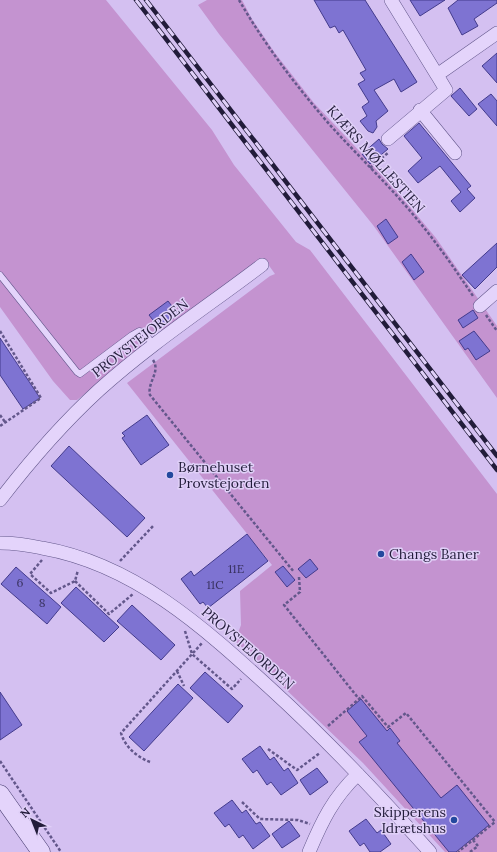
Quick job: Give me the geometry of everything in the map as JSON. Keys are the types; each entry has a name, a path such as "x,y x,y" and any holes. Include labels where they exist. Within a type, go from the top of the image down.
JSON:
{"main road":[{"path":"0,788 12,809 41,852"},
{"path":"0,794 12,809"}],"street":[{"path":"388,139 420,110 446,90 391,0"},
{"path":"437,75 497,33"},
{"path":"420,110 455,153"},
{"name":"PROVSTEJORDEN","path":"0,500 26,466 99,390 151,348 262,264"},
{"path":"480,306 497,291"},
{"name":"PROVSTEJORDEN","path":"0,543 12,543 51,550 97,563 160,596 210,634 319,734 430,852"},
{"path":"309,852 337,795 358,774"}],"lane":[{"path":"0,275 80,374 85,372 139,331 144,332 151,348"}],"path":[{"name":"KJÆRS MØLLESTIEN","path":"239,0 254,26 280,64 330,125 416,218 447,257 497,331"},
{"path":"0,331 42,398 0,426"},
{"path":"151,348 156,365 149,389 150,395 294,572"},
{"path":"0,415 5,422"},
{"path":"112,570 154,525"},
{"path":"51,550 30,574 51,593 74,581 109,614 143,586"},
{"path":"299,577 300,592 284,605 359,699"},
{"path":"150,762 141,759 124,742 121,733 210,634"},
{"path":"192,654 232,689 250,670"},
{"path":"177,671 184,686"},
{"path":"319,734 362,696 388,727 406,713 495,822 458,852"},
{"path":"268,749 297,770 330,746"},
{"path":"0,761 61,852"},
{"path":"242,802 260,819 298,820 320,827"},
{"path":"470,852 478,846 473,840"}],"shaded area":[{"path":"0,0 106,0 212,130 234,165 296,242 310,250 497,494 497,852 445,852 363,763 235,641 241,625 240,591 272,565 127,383 270,276 275,274 265,260 165,332 160,329 178,314 141,343 143,348 77,400 70,400 53,381 0,307"},
{"path":"207,0 242,0 252,19 275,53 314,103 396,190 436,238 497,326 497,398 373,225 219,34 198,5"}],"building":[{"path":"314,0 365,0 417,82 401,92 394,79 374,90 388,111 376,121 377,127 373,133 368,131 360,121 367,116 362,107 369,102 358,84 365,80 360,73 366,70 343,30 339,33 335,26 330,28"},
{"path":"410,0 445,0 420,16"},
{"path":"458,0 497,0 497,3 474,19 478,26 462,35 448,8"},
{"path":"497,53 497,83 482,66"},
{"path":"460,88 477,109 469,116 451,96"},
{"path":"491,94 497,101 497,126 478,104"},
{"path":"419,123 471,186 467,189 475,198 460,212 451,201 461,192 440,166 418,183 408,171 422,158 404,136"},
{"path":"379,139 388,149 370,164 362,154"},
{"path":"386,219 398,237 388,244 377,226"},
{"path":"497,243 497,267 475,289 462,275"},
{"path":"411,254 424,272 414,280 402,262"},
{"path":"168,301 178,314 160,329 149,315"},
{"path":"473,310 478,318 463,328 458,320"},
{"path":"474,331 490,351 476,360 468,348 465,350 459,341"},
{"path":"0,338 40,398 23,409 0,375"},
{"path":"147,415 169,445 141,465 122,438 125,436 122,433"},
{"path":"69,446 145,518 127,537 51,466"},
{"path":"247,534 268,561 208,608 203,602 200,604 181,579 191,571 194,576"},
{"path":"310,559 318,569 306,578 298,569"},
{"path":"283,566 295,580 287,587 275,572"},
{"path":"16,567 61,607 47,624 1,584"},
{"path":"76,587 119,627 104,642 61,603"},
{"path":"132,605 175,645 161,660 117,621"},
{"path":"205,672 243,706 228,723 190,688"},
{"path":"178,684 193,698 144,751 129,737"},
{"path":"0,692 22,725 0,740"},
{"path":"361,699 387,731 390,728 400,741 397,743 441,798 457,785 489,825 456,852 449,852 359,742 367,736 347,711"},
{"path":"260,746 270,760 274,757 284,771 288,768 298,783 281,795 271,782 267,785 257,770 253,773 242,759"},
{"path":"317,768 328,782 310,795 300,780"},
{"path":"232,800 242,813 246,810 256,824 260,822 270,836 253,849 243,835 239,838 229,824 225,827 214,813"},
{"path":"366,819 377,833 381,830 391,844 380,852 370,852 364,843 360,846 349,831"},
{"path":"289,821 300,836 282,848 272,834"}],"railway":[{"path":"136,0 497,470"},
{"path":"146,0 497,456"}],"place":[{"name":"Børnehuset Provstejorden","path":"170,475"},
{"name":"Changs Baner","path":"381,554"},
{"name":"Skipperens Idrætshus","path":"454,820"}]}
